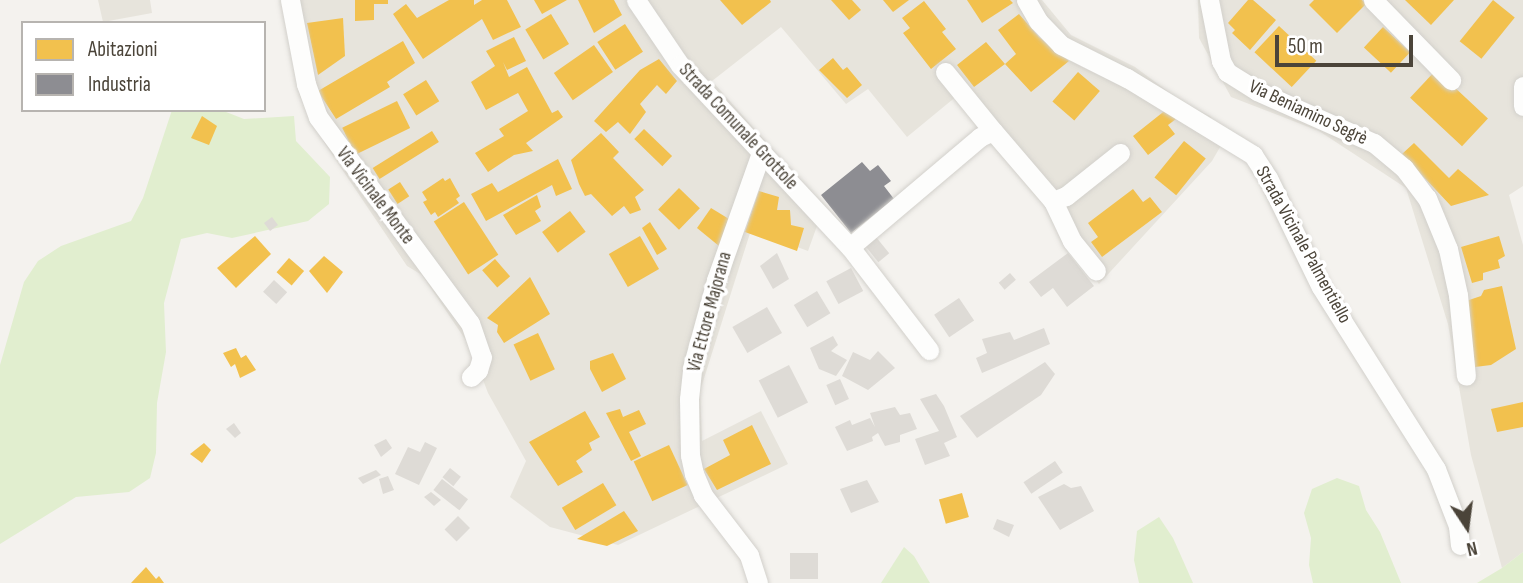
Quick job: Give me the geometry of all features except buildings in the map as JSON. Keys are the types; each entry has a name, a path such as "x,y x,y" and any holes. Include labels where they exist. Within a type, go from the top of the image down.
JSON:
{"street":[{"name":"Via Vicinale Monte","path":"290,0 306,83 318,117 470,323 482,356 478,370 471,377"},
{"name":"Strada Comunale Grottole","path":"636,0 680,65 850,247 929,350"},
{"name":"Strada Vicinale Palmentiello","path":"1026,0 1038,21 1061,45 1127,78 1253,155 1268,178 1321,287 1436,469 1458,526 1460,545"},
{"name":"Via Beniamino Segrè","path":"1209,0 1221,61 1227,72 1250,88 1374,143 1404,168 1427,198 1448,248 1458,295 1466,376"},
{"path":"1373,0 1451,80"},
{"path":"945,72 1053,201 1072,241 1096,271"},
{"path":"1523,86 1523,106"},
{"path":"850,247 980,136 993,131"},
{"name":"Via Ettore Majorana","path":"758,583 749,555 710,507 694,474 690,454 689,411 692,368 716,280 761,153"},
{"path":"1053,201 1066,196 1120,153"}],"shaded area":[{"path":"98,0 150,0 152,13 103,21"},
{"path":"283,0 1042,0 1071,35 1135,67 1182,102 1210,116 1227,135 1212,161 1099,284 1070,246 1049,205 958,95 907,137 868,89 846,104 781,27 712,81 829,213 817,226 808,251 751,230 700,391 702,441 761,411 788,464 618,545 550,527 510,497 526,461 488,393 471,348 422,275 407,266 325,144 300,97"},
{"path":"1198,0 1523,0 1523,186 1509,195 1523,245 1523,552 1502,568 1471,455 1448,324 1406,188 1319,131 1231,97 1199,38"}],"green space":[{"path":"171,112 226,112 244,119 294,116 296,141 330,177 329,204 308,221 232,238 207,233 181,239 164,303 166,352 157,403 156,453 150,478 129,492 76,497 0,544 0,365 24,282 38,261 61,246 131,221 143,198"},
{"path":"1337,478 1359,486 1366,510 1380,532 1401,583 1313,583 1309,565 1311,538 1304,513 1312,489"},
{"path":"1159,517 1173,538 1193,583 1139,583 1134,560 1137,531"},
{"path":"904,547 914,556 930,583 881,583"},
{"path":"1523,552 1523,583 1477,583 1502,568"}]}
